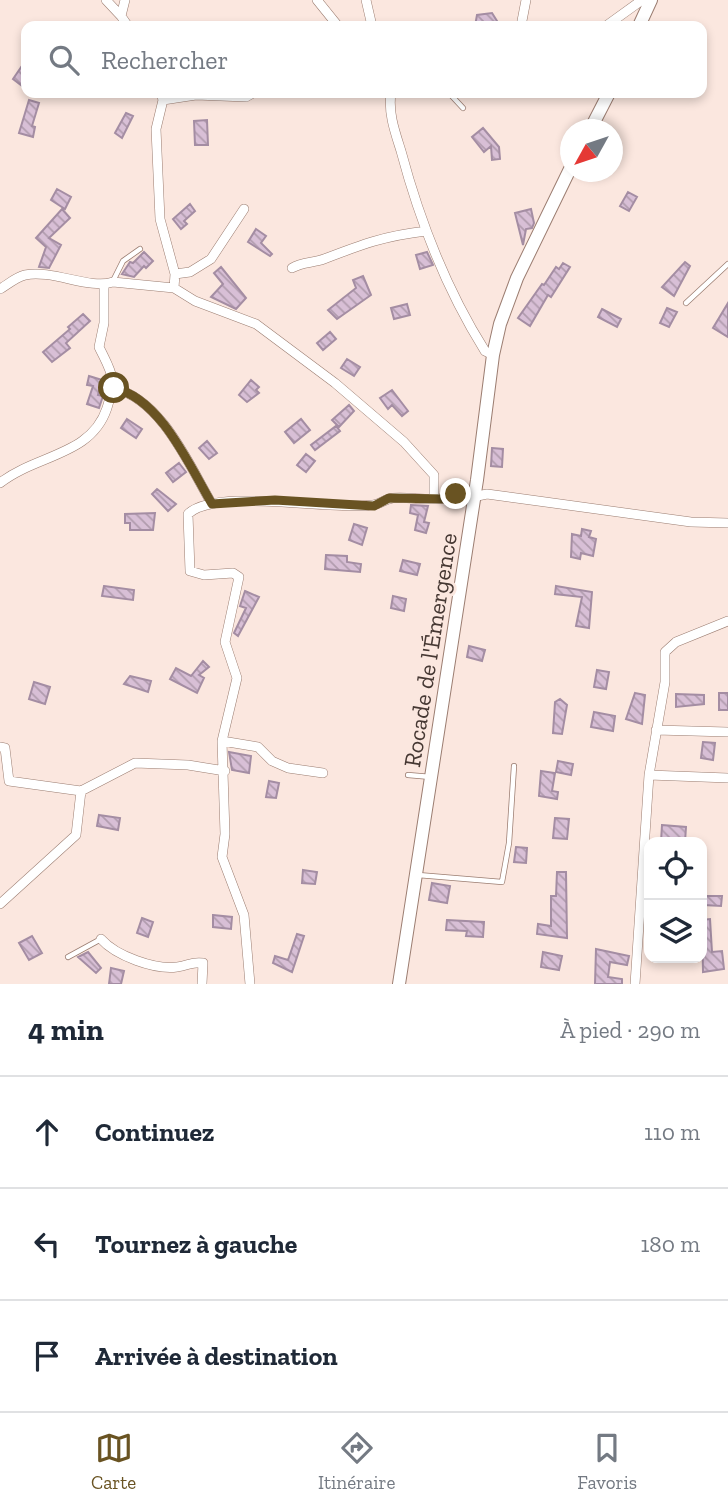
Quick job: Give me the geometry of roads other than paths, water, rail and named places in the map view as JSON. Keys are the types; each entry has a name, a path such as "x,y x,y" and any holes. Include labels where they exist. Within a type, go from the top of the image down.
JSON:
{"street":[{"path":"106,0 124,21"},
{"path":"121,16 125,0"},
{"path":"317,0 334,21"},
{"path":"366,0 368,21"},
{"path":"522,21 526,0"},
{"path":"613,21 642,0"},
{"path":"641,21 650,0"},
{"path":"162,98 156,130 160,219 175,274 174,288"},
{"path":"390,98 389,107 426,231 460,311 485,351 493,355"},
{"path":"595,119 606,98"},
{"name":"Rocade de l'Émergence","path":"399,984 493,355 500,324 517,278 564,182"},
{"path":"175,274 190,272 211,259 244,209"},
{"path":"292,268 321,261 341,250 391,234 426,231"},
{"path":"0,289 24,275 61,275 108,284 174,288 194,301 256,324 335,383 404,442 433,475 434,498"},
{"path":"0,482 32,463 79,444 101,426 114,388 110,363 99,347 108,284"},
{"path":"114,388 136,398 159,417 212,504"},
{"path":"250,984 244,915 222,857 225,771 222,741 237,678 225,642 239,578 233,573 204,575 190,571 188,514 193,509 212,504 275,500 374,506 389,498 446,499 456,494 487,494 691,522 728,523"},
{"path":"635,984 649,775 665,682 665,652 676,642 728,621"},
{"path":"656,730 728,732"},
{"path":"222,741 258,747 272,761 288,768 323,773"},
{"path":"0,747 5,748 9,780 81,791 135,763 188,765 225,771"},
{"path":"649,775 728,778"},
{"path":"0,904 76,835 81,791"},
{"path":"102,939 115,950 157,967 178,967 192,961 203,963 202,984"}],"lane":[{"path":"454,98 463,108"},
{"path":"108,284 123,261 140,248"},
{"path":"686,303 728,264"},
{"path":"417,875 502,883 509,843 514,766"},
{"path":"408,775 432,777"},
{"path":"68,957 102,939"}]}
